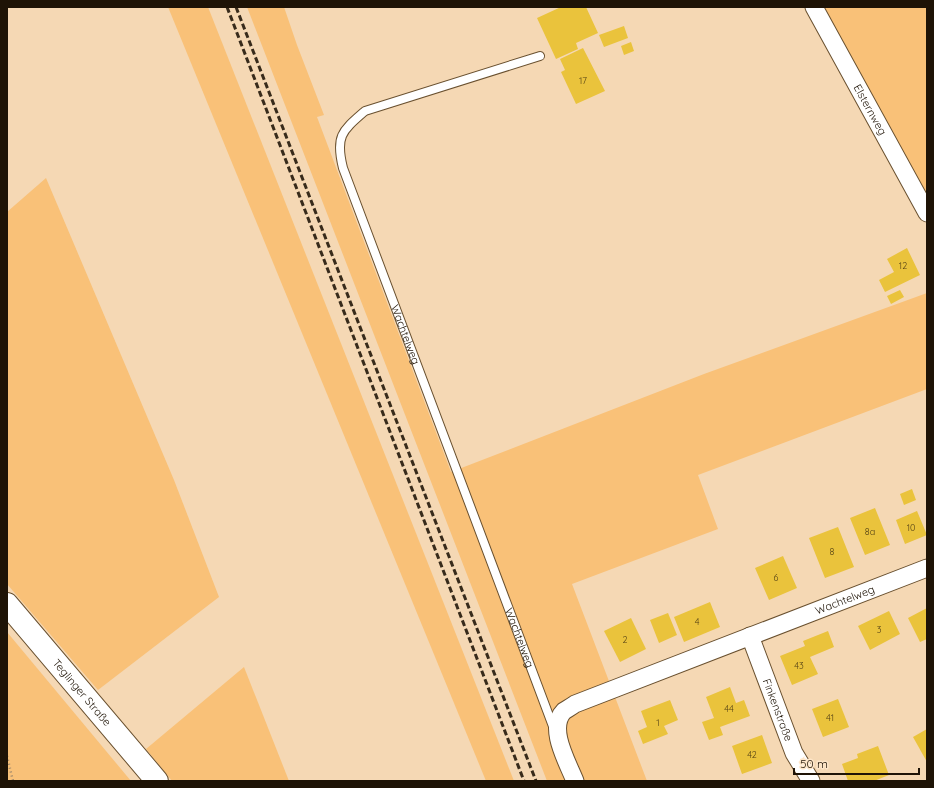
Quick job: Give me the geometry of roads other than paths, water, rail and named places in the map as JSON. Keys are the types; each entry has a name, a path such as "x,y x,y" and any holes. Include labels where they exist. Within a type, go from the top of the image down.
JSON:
{"street":[{"name":"Elsternweg","path":"814,7 927,213"},
{"name":"Wachtelweg","path":"575,781 557,735 558,720 564,712 575,704 927,568"},
{"name":"Teglinger Straße","path":"7,604 157,781"},
{"name":"Finkenstraße","path":"750,636 794,753 811,781"}],"lane":[{"name":"Wachtelweg","path":"540,56 365,111 349,125 340,138 339,152 557,735"}],"railway":[{"path":"227,7 524,781"},
{"path":"236,7 536,781"}]}
